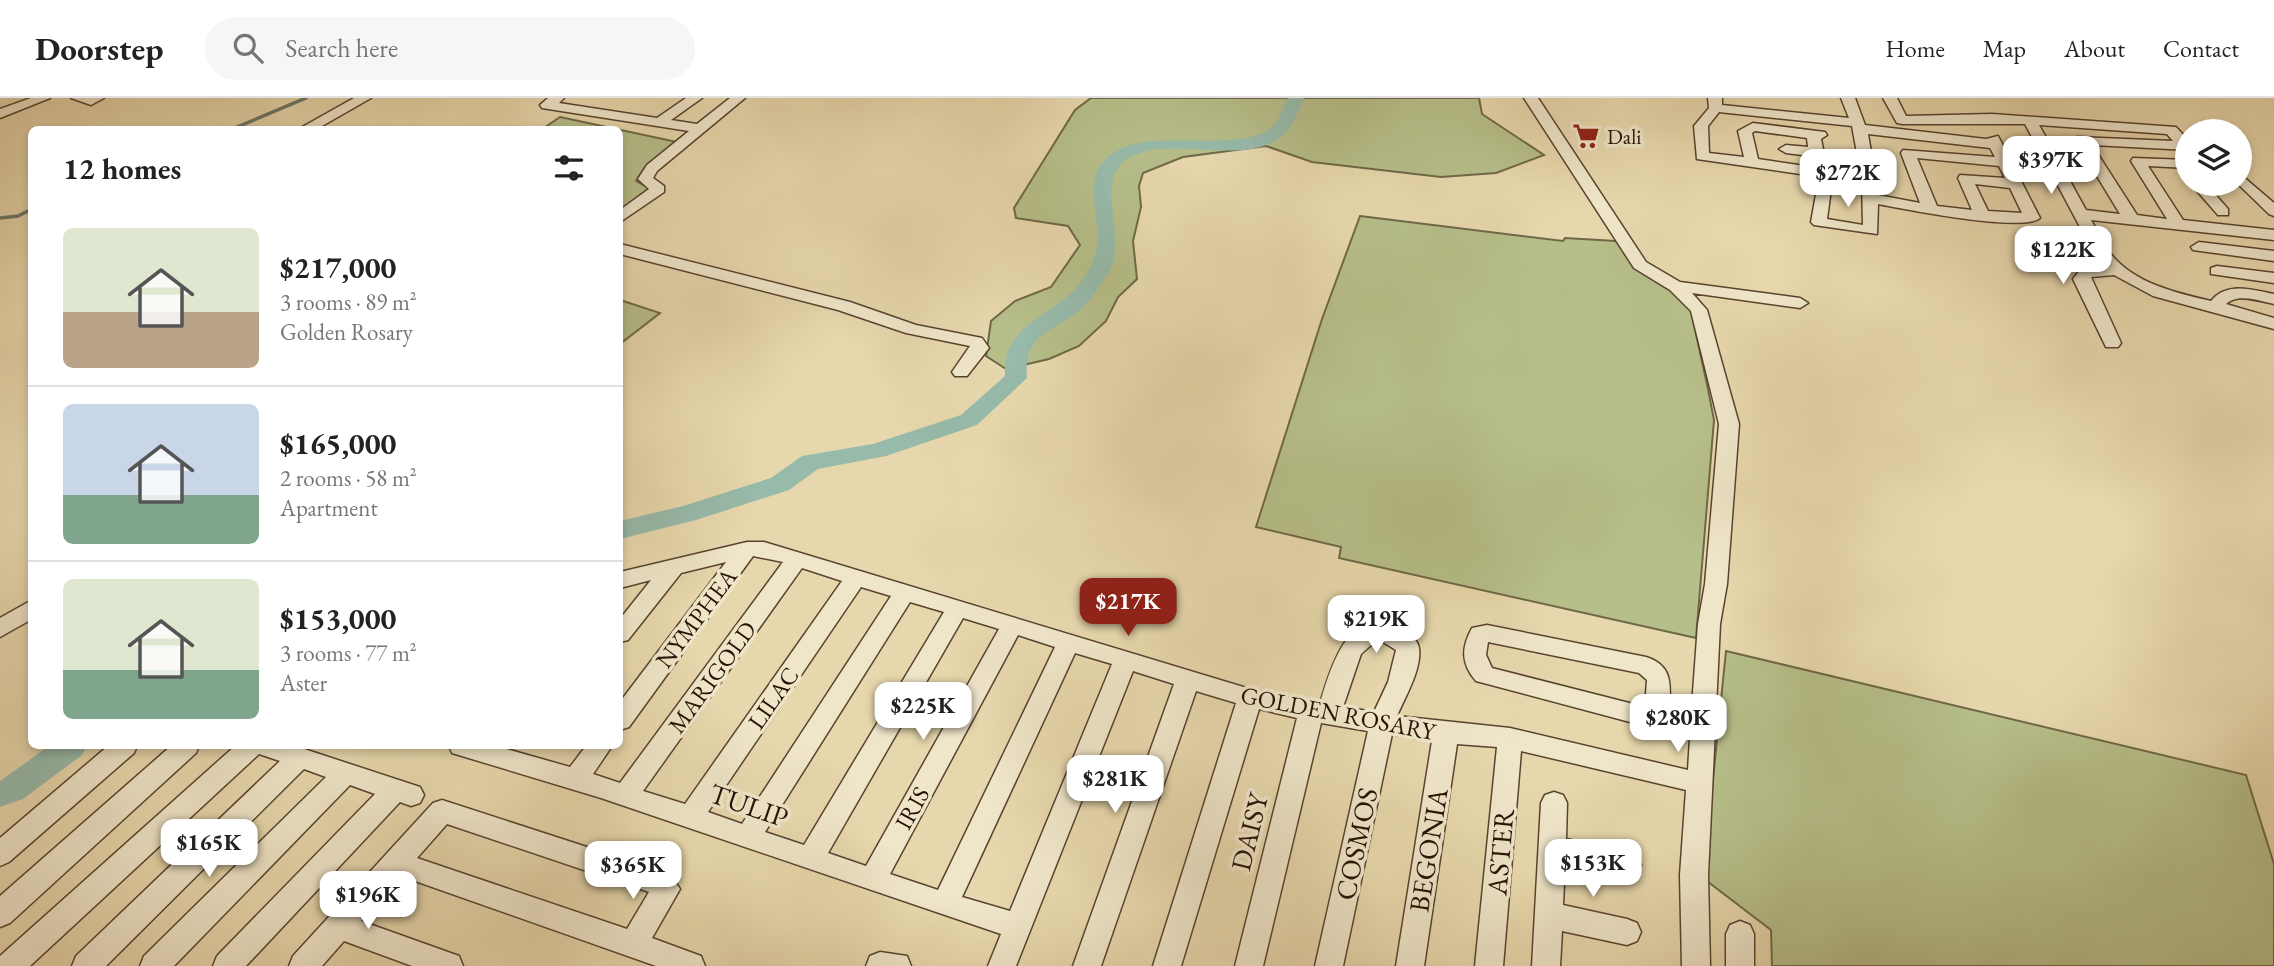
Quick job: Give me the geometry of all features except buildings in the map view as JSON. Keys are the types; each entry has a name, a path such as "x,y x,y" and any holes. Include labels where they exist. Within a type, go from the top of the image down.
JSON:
{"street":[{"path":"0,114 43,98"},
{"path":"78,98 91,101 97,98"},
{"path":"312,126 364,98"},
{"path":"662,121 695,98"},
{"path":"623,215 659,189 645,179 652,168 738,98"},
{"path":"1531,98 1640,265 1676,286 1699,310 1729,424 1716,584 1709,624 1699,783 1694,876 1696,966"},
{"path":"1760,98 1855,115"},
{"path":"1890,98 1902,120 1990,126 2030,121 2171,130 2175,134"},
{"path":"531,114 552,102 702,129"},
{"path":"1820,172 1702,156 1701,126 1715,103 1990,126"},
{"path":"1752,163 1745,131 1753,127 1816,135 1816,152 1824,189 1819,222 1871,231 1872,198 1855,115"},
{"path":"2030,121 2115,270"},
{"path":"1872,198 1983,216 2032,218 2003,162 1990,126"},
{"path":"2133,220 2082,140 2175,145"},
{"path":"1786,149 1816,152"},
{"path":"1930,208 1908,153 2003,162"},
{"path":"2175,166 2138,161 2177,223"},
{"path":"1983,216 1965,178 2016,184"},
{"path":"2252,190 2274,211"},
{"path":"2209,196 2223,212"},
{"path":"2082,214 2274,235"},
{"path":"2232,292 2199,247 2274,257"},
{"path":"623,250 845,306 912,329 976,342 980,348 961,372"},
{"path":"2112,343 2081,279 2086,273 2115,270 2154,289 2217,305 2274,324"},
{"path":"2217,271 2274,278"},
{"path":"1676,286 1800,303"},
{"path":"2217,305 2222,296 2232,292 2274,299"},
{"name":"GOLDEN ROSARY","path":"623,579 747,549 764,549 1250,698 1320,713 1446,733 1510,737 1699,783"},
{"name":"NYMPHEA","path":"623,716 747,549"},
{"name":"MARIGOLD","path":"625,796 798,558"},
{"path":"623,630 674,566"},
{"name":"LILAC","path":"690,818 856,578"},
{"path":"747,838 905,592"},
{"path":"810,859 957,610"},
{"path":"0,629 28,611"},
{"name":"IRIS","path":"873,880 1012,626"},
{"name":"DAISY","path":"1249,966 1320,713 1346,657 1363,636 1381,630 1401,640 1408,650 1400,682 1382,722"},
{"path":"1657,720 1659,676 1646,666 1487,633 1480,634 1476,640 1474,657 1477,669 1484,675 1703,732"},
{"path":"944,905 1069,641"},
{"path":"1002,966 1125,661"},
{"path":"1087,966 1188,679"},
{"path":"1167,966 1250,698"},
{"name":"COSMOS","path":"1329,966 1382,722"},
{"name":"BEGONIA","path":"1410,966 1446,733"},
{"name":"ASTER","path":"1489,966 1510,737"},
{"path":"0,854 122,749"},
{"path":"0,914 184,749"},
{"path":"13,962 248,749"},
{"path":"228,966 403,792 274,749"},
{"name":"TULIP","path":"488,749 524,753 575,779 944,905 1016,926"},
{"path":"575,779 598,749"},
{"path":"86,966 299,758"},
{"path":"154,966 346,773"},
{"path":"1546,966 1554,848 1554,803"},
{"path":"303,966 442,811 660,883 666,890 665,894 640,953"},
{"path":"1554,848 1627,865"},
{"path":"396,863 640,953 691,966"},
{"path":"1549,915 1627,932"},
{"path":"339,926 449,966"},
{"path":"1740,934 1740,966"},
{"path":"880,966 897,966"}],"green space":[{"path":"1091,98 1479,98 1482,114 1544,155 1496,173 1441,177 1312,162 1266,146 1183,157 1143,173 1139,186 1141,207 1133,241 1137,279 1118,297 1106,321 1079,346 1049,359 1006,369 986,356 991,321 1015,301 1051,287 1080,245 1068,226 1016,218 1014,208 1075,110"},
{"path":"560,117 602,126 547,126"},
{"path":"623,130 677,142 645,167 636,181 647,187 648,194 623,210"},
{"path":"1360,216 1563,241 1565,238 1616,241 1635,265 1667,286 1690,307 1714,420 1696,638 1339,558 1341,547 1256,527 1322,319"},
{"path":"623,301 660,313 623,342"},
{"path":"1726,651 2246,775 2274,864 2274,966 1772,966 1771,930 1703,878"}],"waterway":[{"path":"240,126 306,98"},
{"path":"623,529 687,514 780,484 811,462 877,451 969,420 1016,378 1015,363 1022,342 1039,327 1072,306 1097,274 1107,249 1102,183 1107,169 1118,157 1152,146 1227,144 1261,140 1281,127 1296,98"},
{"path":"0,218 18,216 28,211"},
{"path":"0,794 12,790 67,749"}],"place":[{"name":"Dali","path":"1586,136"}]}
